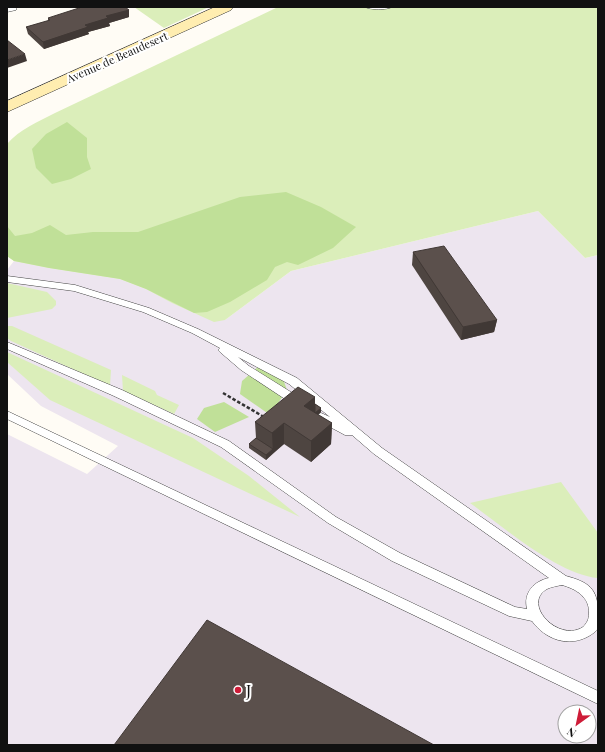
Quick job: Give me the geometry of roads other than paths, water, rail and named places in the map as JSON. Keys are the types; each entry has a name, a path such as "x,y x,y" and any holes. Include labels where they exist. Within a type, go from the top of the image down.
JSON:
{"main road":[{"name":"Avenue de Beaudesert","path":"7,107 226,7"}],"street":[{"path":"7,8 12,7"}],"lane":[{"path":"368,7 389,7"},
{"path":"7,279 75,288 139,308 180,324 293,381 364,440 532,560 562,580 580,587 593,600 597,614 595,628 578,636 568,636 548,630 534,616 532,597 536,590 543,584 562,580"},
{"path":"7,345 118,393 225,444 332,520 396,557 513,612 534,616"},
{"path":"221,345 223,350 245,368 301,404"},
{"path":"7,415 598,698"},
{"path":"318,415 364,440"}],"place":[{"name":"J","path":"238,690"}]}
